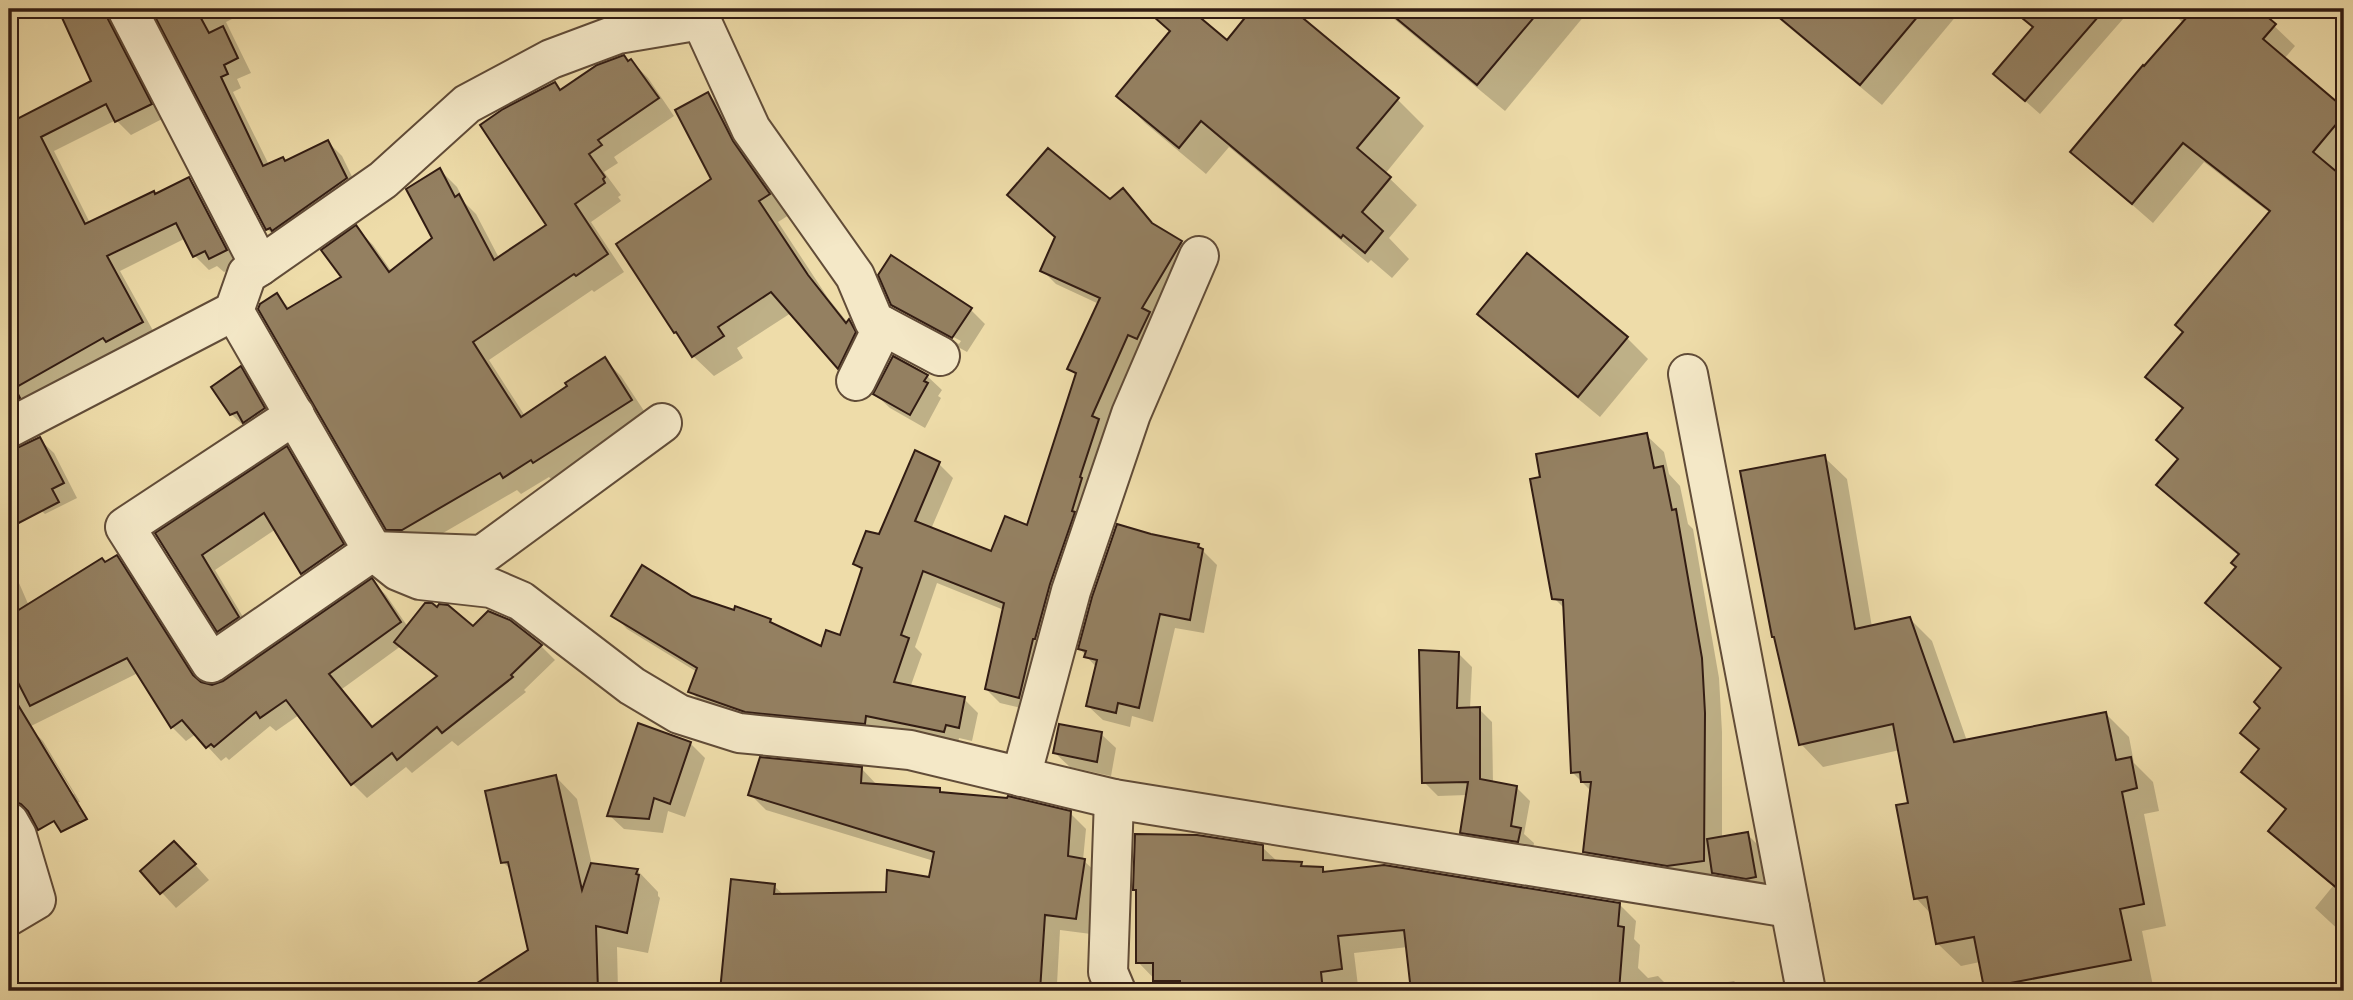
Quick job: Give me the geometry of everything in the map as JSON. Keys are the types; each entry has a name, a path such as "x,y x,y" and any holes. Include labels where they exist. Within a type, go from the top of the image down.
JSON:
{"street":[{"path":"127,9 260,266"},
{"path":"9,428 233,311 247,274 383,180 467,104 551,59 618,33 701,20 751,129 855,276 874,321 940,356"},
{"path":"1020,777 1072,591 1131,414 1199,257"},
{"path":"233,311 373,551 398,571 420,580 491,588 521,601 632,686 679,714 739,733 910,750 1114,799 1790,908"},
{"path":"856,381 883,326"},
{"path":"1688,374 1806,991"},
{"path":"295,415 125,527 211,663 373,551 482,555 662,423"},
{"path":"1114,799 1108,972 1116,991"},
{"path":"9,822 17,836 36,900 9,916"}],"building":[{"path":"58,9 105,9 152,104 115,122 106,104 41,137 85,224 189,177 227,250 209,259 205,251 193,257 176,223 107,256 143,322 106,342 103,338 15,388 20,398 9,403 9,123 91,81"},
{"path":"151,9 196,9 209,33 223,26 238,58 224,65 228,74 221,77 263,166 283,157 285,161 328,140 347,178 272,231 270,228 266,230"},
{"path":"1145,9 1190,9 1227,40 1252,9 1292,9 1399,98 1357,148 1391,177 1362,212 1383,231 1365,253 1343,235 1341,238 1201,121 1179,148 1116,96 1170,31"},
{"path":"1385,9 1541,9 1477,85"},
{"path":"1769,9 1924,9 1860,85"},
{"path":"2011,9 2105,9 2025,101 1993,74 2033,27"},
{"path":"2194,9 2258,9 2276,24 2263,39 2344,108 2344,115 2313,152 2344,178 2344,894 2268,831 2286,809 2241,772 2259,749 2240,733 2260,708 2254,702 2281,668 2205,603 2236,567 2231,563 2239,554 2156,485 2178,459 2156,440 2183,408 2145,377 2183,332 2175,325 2270,211 2183,143 2132,204 2070,152"},
{"path":"624,55 628,61 631,59 659,98 598,140 602,145 589,154 605,177 605,183 575,204 608,254 473,342 521,417 605,357 632,400 533,463 531,460 503,478 500,473 402,530 386,530 258,309 260,304 277,293 287,309 341,277 321,250 356,225 389,272 432,238 406,189 440,168 455,197 459,194 494,260 546,225 480,125 503,109 555,82 560,90 597,65"},
{"path":"708,92 733,141 770,194 759,201 808,275 846,323 849,319 856,332 838,369 771,292 718,327 724,336 692,357 616,244 711,179 675,110"},
{"path":"1048,148 1110,199 1123,188 1152,223 1182,241 1142,308 1150,312 1137,339 1128,335 1092,416 1099,419 1080,477 1082,478 1072,511 1075,512 1033,639 1019,698 985,689 1004,603 923,571 901,635 909,638 894,682 965,697 959,728 946,725 944,732 866,716 865,724 745,712 688,692 697,668 611,616 642,565 692,596 734,610 735,606 771,619 770,622 821,646 826,630 840,635 862,568 853,564 866,531 879,534 915,450 940,462 915,521 991,551 1005,516 1027,525 1076,373 1067,369 1100,298 1040,271 1055,237 1007,195"},
{"path":"1527,253 1628,337 1578,397 1477,314"},
{"path":"891,255 972,308 952,338 891,305 878,275"},
{"path":"893,356 928,375 924,381 928,383 910,415 873,394"},
{"path":"241,366 265,408 243,423 237,412 230,415 211,387"},
{"path":"1647,433 1654,468 1663,466 1672,510 1676,509 1702,658 1705,713 1704,861 1667,866 1583,852 1591,782 1581,782 1580,772 1571,773 1563,600 1552,599 1530,479 1540,477 1536,454"},
{"path":"40,437 64,483 52,489 59,502 9,528 9,450"},
{"path":"287,446 344,544 301,574 264,513 202,555 239,617 217,632 155,533"},
{"path":"1825,455 1855,629 1910,617 1954,742 2106,712 2116,760 2131,757 2137,788 2122,792 2144,904 2120,909 2131,960 1984,988 1974,937 1936,944 1927,897 1914,899 1896,805 1908,803 1893,724 1799,745 1772,637 1740,471"},
{"path":"1117,524 1199,544 1198,547 1203,549 1190,620 1160,614 1139,708 1118,703 1116,713 1086,706 1097,660 1084,657 1086,651 1078,649 1092,597"},
{"path":"117,555 193,675 201,682 212,685 223,681 372,578 401,622 329,674 372,727 437,676 394,642 425,603 432,603 437,607 439,604 448,605 473,626 488,611 510,620 542,645 511,675 513,677 442,733 437,727 397,760 392,753 351,785 286,700 260,718 256,712 214,747 211,744 206,748 182,720 171,728 127,658 30,706 9,665 9,616 102,558 105,562"},
{"path":"1419,650 1459,652 1457,708 1480,707 1480,779 1517,786 1511,826 1521,828 1518,842 1460,833 1468,782 1422,783"},
{"path":"9,690 87,819 61,832 54,821 38,830 28,811 21,804 9,799"},
{"path":"638,723 691,742 670,804 654,798 649,819 607,816"},
{"path":"1059,724 1102,732 1097,762 1053,753"},
{"path":"760,757 862,767 861,783 1008,796 1071,811 1068,856 1085,859 1076,919 1045,915 1040,991 937,984 936,991 720,991 731,879 775,884 774,894 886,892 887,870 929,877 934,852 748,795"},
{"path":"556,775 582,890 591,863 638,869 627,933 596,926 598,991 465,991 528,950 508,862 501,863 485,791"},
{"path":"1748,832 1756,877 1746,879 1712,873 1707,839"},
{"path":"1135,834 1197,835 1263,845 1263,860 1302,862 1301,866 1323,867 1323,872 1384,865 1620,903 1618,926 1624,927 1619,991 1411,991 1404,930 1338,936 1342,969 1321,972 1323,991 1180,991 1180,981 1153,981 1153,963 1136,963 1136,890 1133,890"},
{"path":"174,841 196,864 160,894 140,871"}]}
